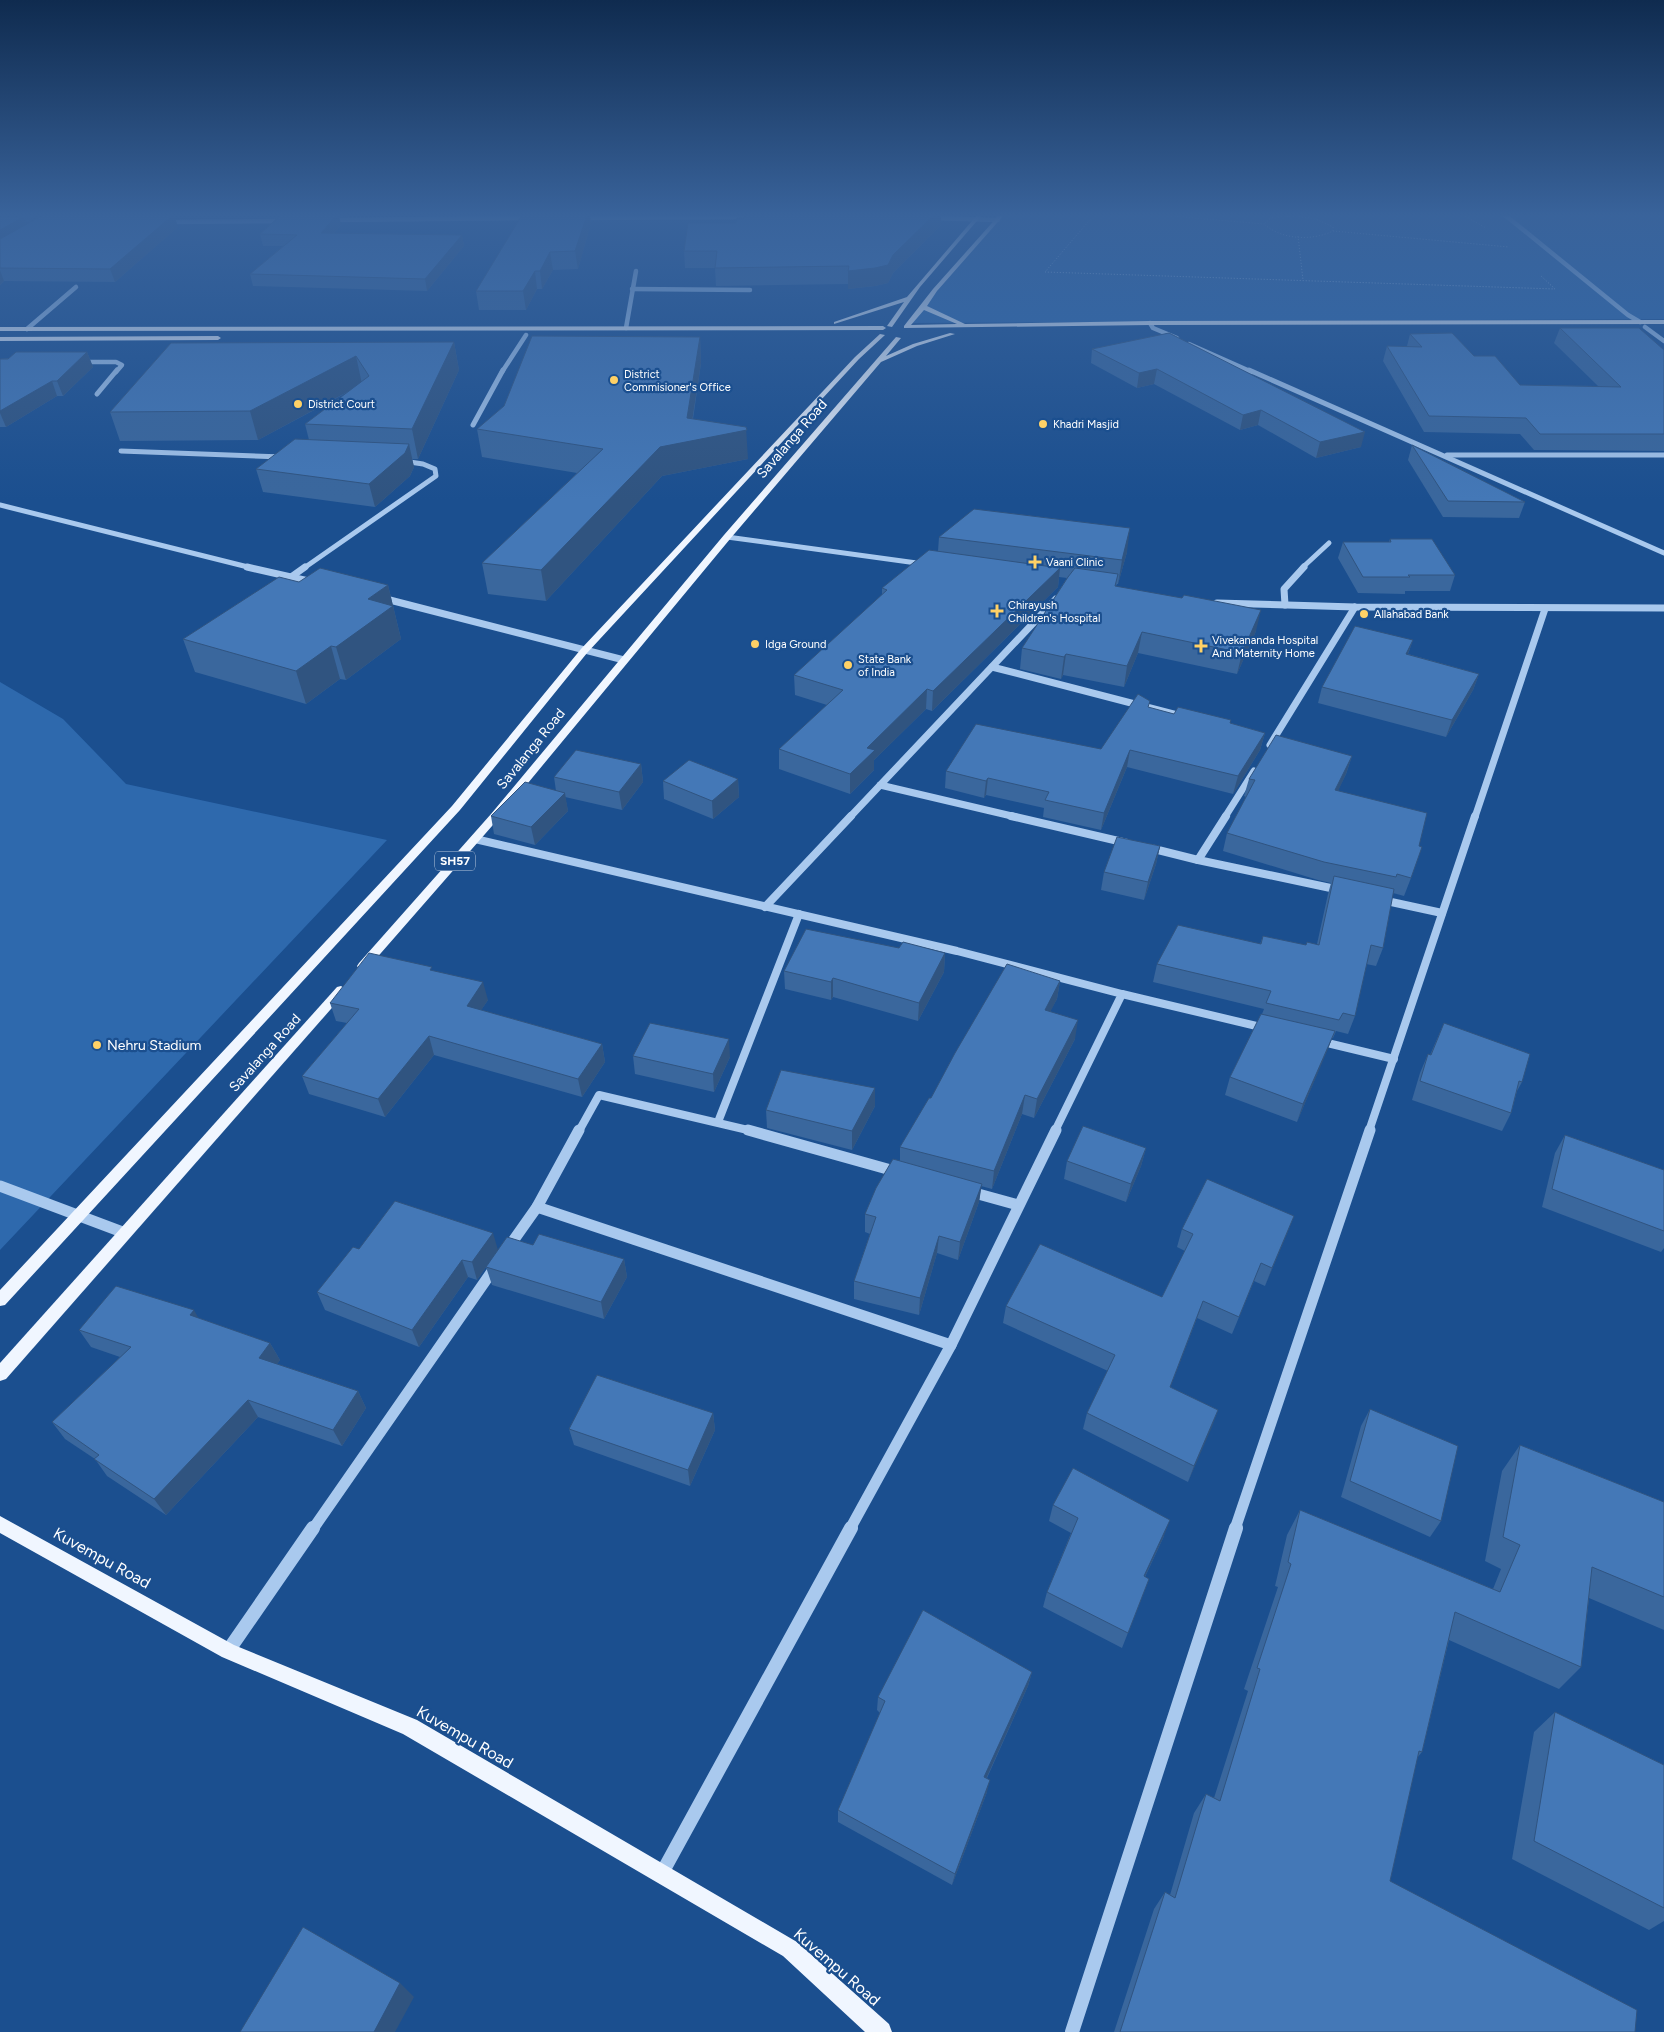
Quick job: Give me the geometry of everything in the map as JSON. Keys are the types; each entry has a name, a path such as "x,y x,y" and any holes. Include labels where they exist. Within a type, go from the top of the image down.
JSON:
{"main road":[{"path":"816,328 878,310"},
{"name":"Savalanga Road","path":"0,1300 456,808 584,651 884,331 901,310"},
{"path":"908,327 921,310"},
{"path":"929,310 970,326"},
{"path":"377,336 884,331 908,327 970,326 1664,322"},
{"path":"920,335 1151,325 1664,327"},
{"path":"908,327 915,331 912,336"},
{"path":"0,329 816,328 884,331"},
{"name":"Savalanga Road","path":"0,1374 475,840 727,536 876,364 901,338 884,331"},
{"path":"876,364 898,352 952,334"},
{"path":"0,339 228,338"},
{"name":"Kuvempu Road","path":"0,1524 228,1651 410,1727 790,1948 881,2032"}],"street":[{"path":"27,329 49,310"},
{"path":"626,328 629,310"},
{"path":"1622,310 1640,322"},
{"path":"1151,325 1664,554"},
{"path":"1645,327 1664,341"},
{"path":"473,425 506,364 526,335"},
{"path":"77,362 116,362 122,365 98,394"},
{"path":"120,451 286,457"},
{"path":"1442,456 1664,455"},
{"path":"291,577 436,476 435,469 424,464 393,461"},
{"path":"0,506 319,583"},
{"path":"727,536 933,565"},
{"path":"1285,605 1284,589 1294,576 1329,542"},
{"path":"765,907 1063,591"},
{"path":"375,596 624,660"},
{"path":"1208,602 1355,607 1664,608"},
{"path":"1264,756 1355,607"},
{"path":"1072,2032 1192,1658 1545,609"},
{"path":"992,666 1189,718"},
{"path":"1264,737 1274,740"},
{"path":"1198,860 1259,764"},
{"path":"880,785 1131,844"},
{"path":"475,840 957,951 1122,994 1272,1030"},
{"path":"1140,846 1344,892"},
{"path":"1374,898 1442,913"},
{"path":"718,1122 799,914"},
{"path":"662,1873 951,1345 1122,994"},
{"path":"1310,1039 1394,1059"},
{"path":"228,1651 537,1207 599,1095 718,1122 905,1174"},
{"path":"0,1186 125,1233"},
{"path":"962,1190 1018,1205"},
{"path":"537,1207 951,1345"}],"shaded area":[{"path":"917,310 1664,310 1664,319 906,323"},
{"name":"Nehru Stadium","path":"0,682 63,719 126,784 387,840 0,1250"}],"building":[{"path":"1560,328 1639,328 1664,350 1664,434 1540,434 1526,418 1429,416 1387,346 1422,347 1410,334 1452,333 1474,356 1495,356 1520,385 1621,387"},
{"path":"1169,333 1365,432 1320,442 1261,410 1243,415 1157,369 1139,373 1092,349"},
{"path":"532,336 700,337 687,418 746,427 747,430 660,447 541,570 482,563 603,449 477,429 504,406"},
{"path":"454,342 412,429 305,424 369,376 356,356 250,411 110,412 171,343"},
{"path":"16,352 87,352 57,381 52,381 0,411 0,359 8,359"},
{"path":"295,439 409,444 405,453 369,484 256,469"},
{"path":"1412,445 1525,502 1448,501"},
{"path":"974,509 1130,528 1122,560 939,537"},
{"path":"1390,539 1432,539 1455,575 1363,577 1343,542 1391,542"},
{"path":"929,550 1060,568 933,691 927,689 867,748 875,750 850,774 779,749 843,690 794,675 887,590 882,588"},
{"path":"320,568 388,585 368,599 393,606 336,647 331,646 296,671 183,639 279,577 299,582"},
{"path":"1075,568 1118,574 1115,586 1182,598 1184,595 1261,610 1242,653 1142,632 1127,666 1066,654 1064,657 1022,648"},
{"path":"1355,626 1413,640 1406,654 1479,674 1452,720 1322,687"},
{"path":"1138,694 1150,701 1148,707 1174,714 1178,707 1231,720 1230,723 1265,733 1238,776 1130,750 1104,813 1045,800 1049,792 988,778 986,781 946,771 976,724 1101,749"},
{"path":"1276,735 1352,756 1335,790 1427,813 1419,846 1422,847 1411,878 1397,874 1396,877 1324,862 1227,833 1255,780 1249,779"},
{"path":"576,750 641,764 619,792 554,777"},
{"path":"689,760 738,779 712,801 663,781"},
{"path":"525,782 565,793 531,827 491,816"},
{"path":"1117,837 1160,846 1148,882 1104,872"},
{"path":"1334,876 1394,889 1383,948 1371,945 1355,1016 1343,1013 1339,1020 1266,1003 1271,991 1157,964 1178,925 1261,944 1263,936 1306,945 1307,942 1319,945"},
{"path":"806,929 899,948 903,942 945,953 919,1003 833,978 831,982 784,971"},
{"path":"369,953 432,967 430,970 483,982 467,1006 602,1044 578,1079 429,1036 378,1099 302,1076 359,1009 330,1003"},
{"path":"1007,964 1060,981 1045,1010 1078,1020 1037,1099 1025,1095 994,1171 900,1147 929,1098 931,1098"},
{"path":"1261,1014 1335,1031 1303,1104 1230,1077"},
{"path":"650,1023 729,1039 713,1074 633,1056"},
{"path":"1444,1023 1530,1054 1522,1082 1519,1081 1511,1113 1420,1081 1428,1054 1431,1055"},
{"path":"781,1070 875,1088 852,1131 766,1110"},
{"path":"1083,1126 1146,1148 1131,1184 1067,1161"},
{"path":"1565,1135 1664,1170 1664,1231 1552,1189"},
{"path":"893,1159 982,1184 960,1242 939,1236 920,1298 854,1281 876,1217 865,1214 876,1188"},
{"path":"1207,1179 1294,1216 1272,1268 1261,1263 1239,1317 1203,1301 1170,1387 1218,1410 1194,1466 1087,1413 1115,1355 1006,1306 1040,1244 1162,1297 1193,1234 1182,1229"},
{"path":"395,1201 493,1233 472,1262 462,1260 412,1330 317,1292 353,1247 359,1249"},
{"path":"539,1234 624,1259 601,1302 486,1267 507,1237 533,1245"},
{"path":"116,1286 194,1310 190,1315 270,1343 259,1358 358,1391 333,1430 248,1400 154,1499 94,1459 99,1455 52,1422 131,1347 79,1330"},
{"path":"597,1375 713,1413 688,1470 569,1429"},
{"path":"1370,1409 1458,1446 1441,1521 1350,1481"},
{"path":"1520,1445 1664,1502 1664,1597 1592,1567 1581,1667 1455,1612 1422,1752 1419,1751 1390,1881 1637,2010 1635,2032 1120,2032 1165,1892 1175,1898 1206,1794 1220,1801 1260,1669 1257,1668 1291,1564 1288,1562 1300,1510 1500,1592 1520,1545 1503,1537"},
{"path":"1073,1468 1170,1520 1144,1576 1149,1579 1128,1633 1047,1592 1078,1518 1053,1505"},
{"path":"923,1610 1032,1672 984,1777 990,1780 955,1874 838,1810 885,1701 878,1697"},
{"path":"1555,1712 1664,1765 1664,1908 1534,1841"},
{"path":"303,1927 400,1983 374,2032 240,2032"}],"place":[{"name":"District Commisioner's Office","path":"614,380"},
{"name":"District Court","path":"298,404"},
{"name":"Khadri Masjid","path":"1043,424"},
{"name":"Vaani Clinic","path":"1035,562"},
{"name":"Chirayush Children's Hospital","path":"997,611"},
{"name":"Allahabad Bank","path":"1364,614"},
{"name":"Idga Ground","path":"755,644"},
{"name":"Vivekananda Hospital And Maternity Home","path":"1201,646"},
{"name":"State Bank of India","path":"848,665"},
{"name":"Nehru Stadium","path":"97,1045"}]}
